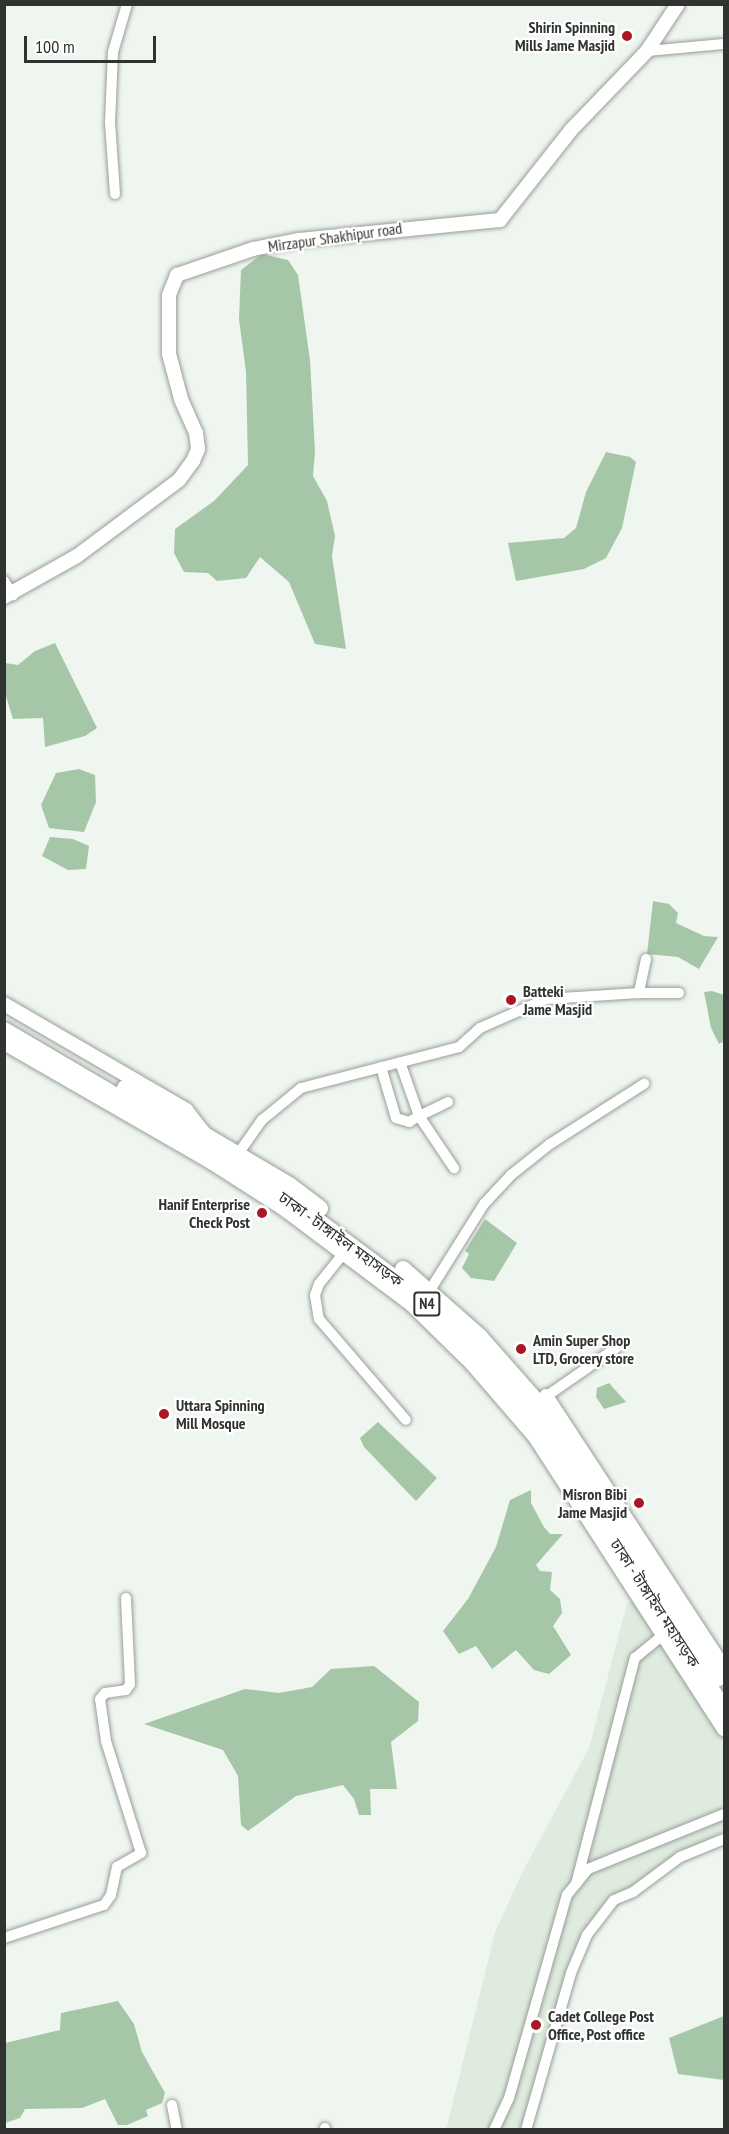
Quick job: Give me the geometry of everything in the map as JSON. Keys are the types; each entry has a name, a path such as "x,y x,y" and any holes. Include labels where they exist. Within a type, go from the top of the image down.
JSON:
{"highway":[{"name":"ঢাকা - টাঙ্গাইল মহাসড়ক","path":"4,1018 282,1194 348,1248 425,1301 497,1374 555,1448 667,1631 724,1709"},
{"name":"ঢাকা - টাঙ্গাইল মহাসড়ক","path":"4,1030 194,1140 238,1154 289,1185 430,1290 542,1399 644,1558 724,1690"}],"main road":[{"name":"Mirzapur Shakhipur road","path":"9,596 86,549 179,480 193,461 198,448 196,433 181,399 169,354 170,295 177,275 253,249 299,240 500,220 571,130 647,51 678,4"},
{"path":"4,1004 186,1110 194,1140"},
{"path":"4,1043 194,1140"},
{"path":"542,1399 724,1668"},
{"path":"667,1631 724,1728"}],"street":[{"path":"115,194 110,123 113,52 127,4"},
{"path":"647,51 724,44"},
{"path":"4,581 9,596"},
{"path":"639,993 646,959"},
{"path":"238,1154 262,1120 301,1088 459,1047 480,1028 546,999 639,993 679,993"},
{"path":"400,1062 419,1116 454,1168"},
{"path":"381,1067 396,1118 409,1122 448,1102"},
{"path":"430,1290 484,1204 511,1175 550,1144 644,1084"},
{"path":"348,1248 326,1273 315,1295 319,1319 406,1420"},
{"path":"542,1399 620,1345"},
{"path":"4,1938 109,1902 117,1867 141,1853 106,1741 100,1700 105,1693 126,1690 130,1684 126,1598"},
{"path":"576,1884 635,1658 667,1631"},
{"path":"494,2130 509,2098 567,1895 588,1869 618,1854 724,1814"},
{"path":"526,2130 571,1973 587,1935 614,1900 633,1892 680,1857 724,1839"},
{"path":"172,2105 177,2130"}],"shaded area":[{"path":"262,254 288,260 298,275 310,360 315,451 313,476 327,501 335,536 332,556 346,649 315,644 289,582 260,557 246,578 217,581 208,573 184,572 174,553 175,529 214,501 248,465 246,372 239,319 241,270"},
{"path":"606,452 630,457 636,462 622,528 606,558 584,569 516,581 508,543 564,538 576,528 586,492"},
{"path":"55,643 97,728 85,736 45,747 43,718 13,719 5,693 5,663 18,665 35,651"},
{"path":"79,769 95,775 96,802 84,832 49,828 41,805 56,773"},
{"path":"50,837 73,839 89,846 86,869 68,870 42,856"},
{"path":"653,901 669,904 678,913 676,923 704,936 718,937 699,969 678,957 647,954"},
{"path":"712,991 724,995 724,1041 719,1044 711,1028 704,992"},
{"path":"485,1219 517,1243 494,1281 471,1278 462,1268 469,1254 465,1251"},
{"path":"609,1383 626,1402 604,1409 596,1397 597,1388"},
{"path":"378,1422 437,1478 416,1501 364,1447 360,1438"},
{"path":"531,1490 531,1503 544,1527 550,1534 563,1534 536,1565 540,1571 552,1572 550,1590 560,1599 562,1613 553,1626 571,1655 549,1674 534,1670 516,1650 492,1669 476,1646 459,1654 443,1631 468,1599 496,1547 510,1500"},
{"path":"635,1598 724,1738 724,1831 678,1855 585,1934 524,2129 446,2130 495,1932 522,1873 589,1748 627,1604"},
{"path":"374,1666 419,1702 418,1721 391,1742 397,1789 370,1789 371,1815 359,1815 354,1799 343,1785 296,1796 248,1831 241,1825 238,1776 223,1750 144,1724 245,1689 279,1693 312,1687 331,1669"},
{"path":"118,2001 134,2024 142,2052 165,2093 162,2103 146,2110 148,2116 127,2125 118,2125 105,2099 82,2108 25,2109 20,2118 5,2123 5,2043 60,2030 61,2013"},
{"path":"724,2016 724,2080 678,2074 669,2038"}],"place":[{"name":"Shirin Spinning Mills Jame Masjid","path":"627,36"},
{"name":"Batteki Jame Masjid","path":"511,1000"},
{"name":"Hanif Enterprise Check Post","path":"262,1213"},
{"name":"Amin Super Shop LTD, Grocery store","path":"521,1349"},
{"name":"Uttara Spinning Mill Mosque","path":"164,1414"},
{"name":"Misron Bibi Jame Masjid","path":"639,1503"},
{"name":"Cadet College Post Office, Post office","path":"536,2025"}]}
